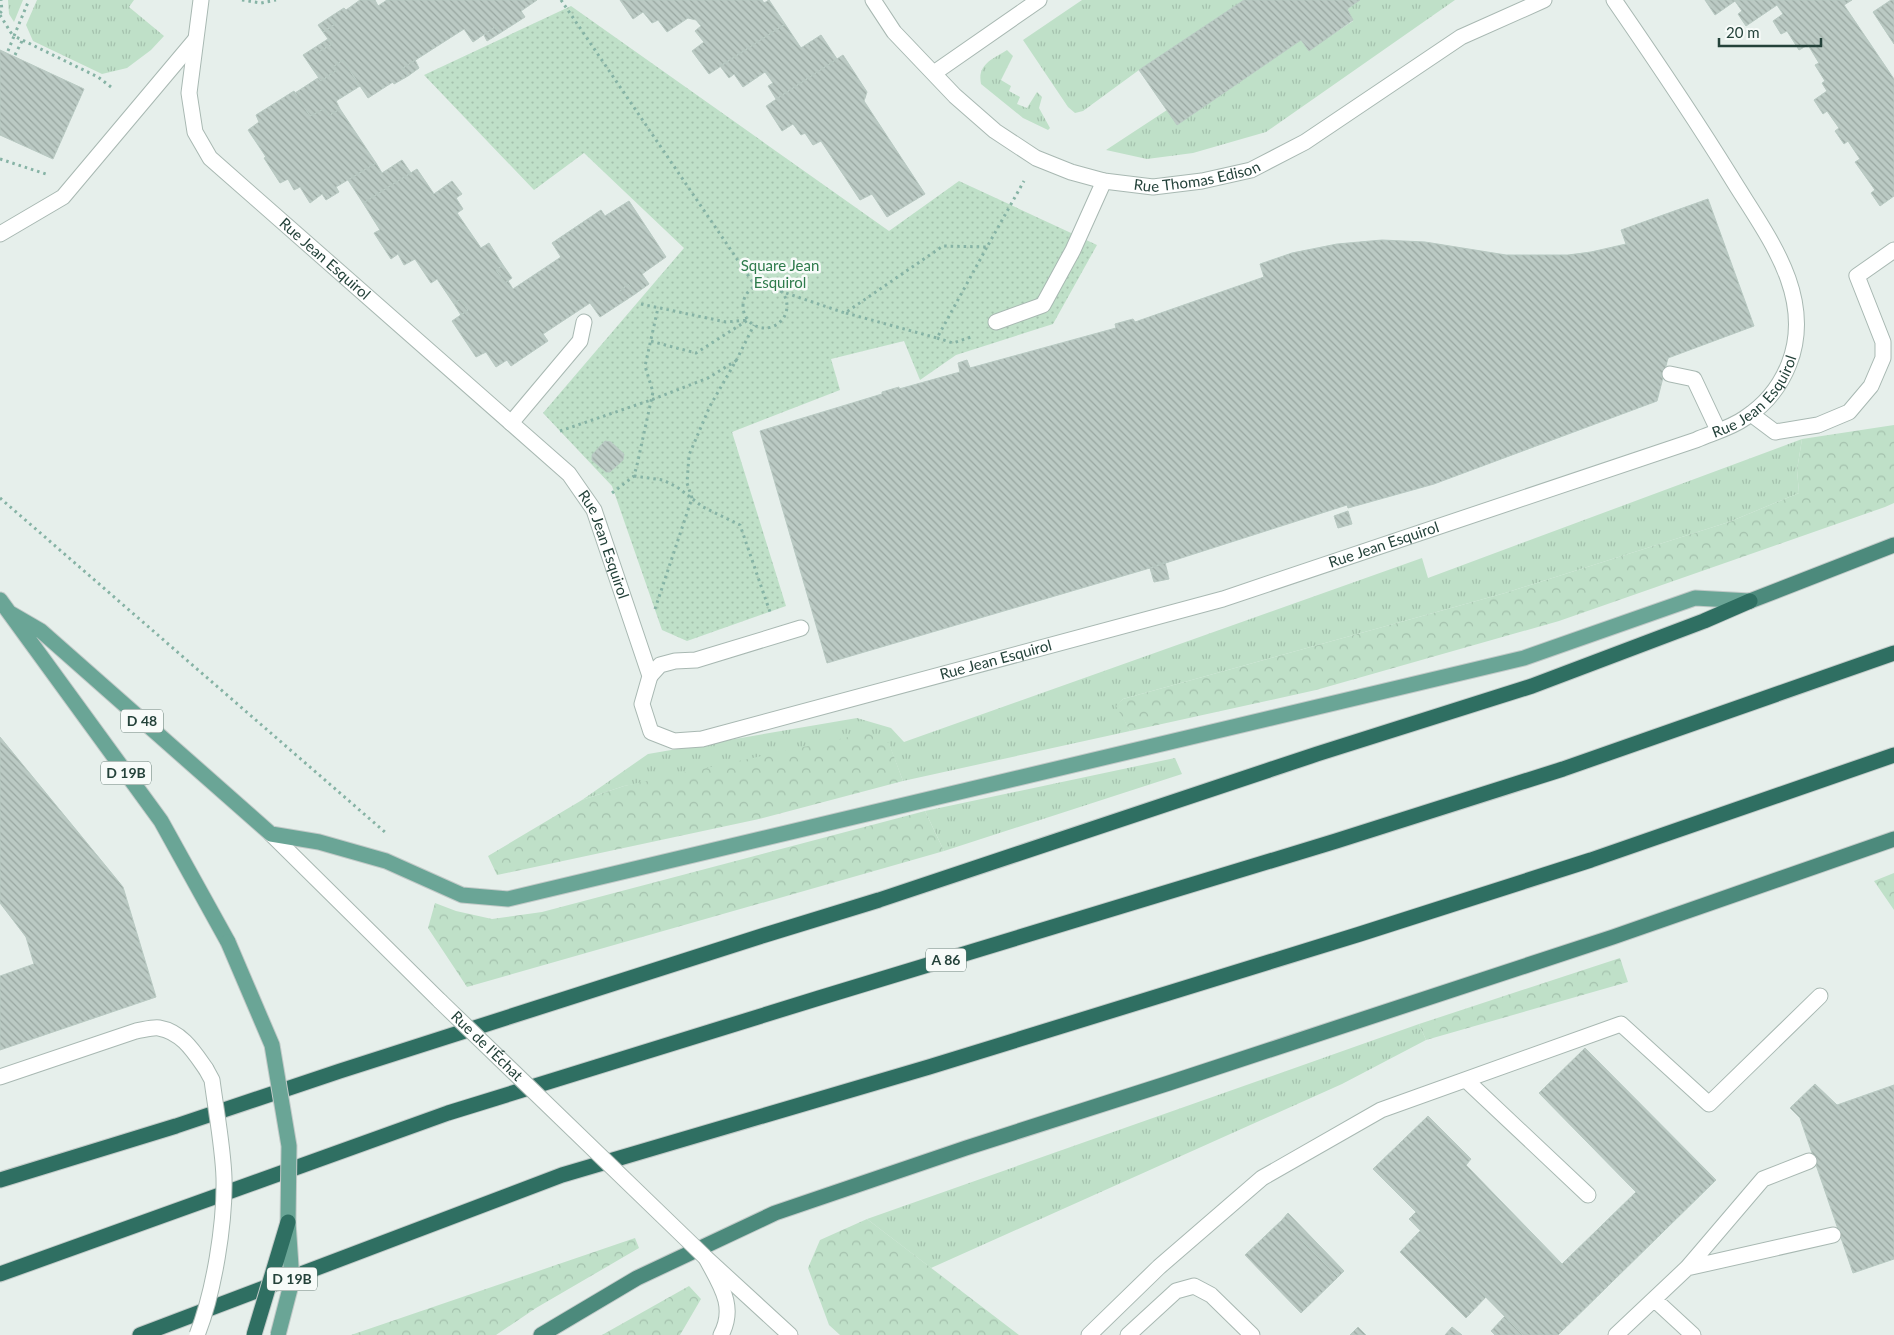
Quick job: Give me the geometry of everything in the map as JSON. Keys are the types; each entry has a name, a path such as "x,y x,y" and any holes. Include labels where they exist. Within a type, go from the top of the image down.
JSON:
{"highway":[{"path":"0,1180 176,1126 368,1062 879,900 1317,754 1532,686 1704,622 1750,601 1894,545"},
{"name":"A 86","path":"0,1274 448,1113 1326,844 1544,775 1894,653"},
{"path":"140,1335 562,1175 920,1070 1369,931 1592,860 1894,755"},
{"path":"541,1335 637,1278 775,1212 1604,940 1894,839"},
{"path":"254,1335 288,1222"}],"main road":[{"path":"271,834 319,842 386,861 462,895 508,899 1524,658 1695,598 1750,601"},
{"name":"D 19B","path":"0,600 5,617 161,821 228,942 272,1045 290,1146 288,1222 292,1281 278,1335"},
{"name":"D 48","path":"5,617 40,631 271,834"}],"street":[{"name":"Rue Jean Esquirol","path":"201,0 189,93 196,132 210,158 569,474 594,510 650,676 642,704 651,732 674,741 702,739 1223,599 1696,440 1743,420 1764,404 1783,378 1795,348 1798,319 1792,288 1774,249 1688,108 1614,0"},
{"name":"Rue Thomas Edison","path":"873,0 894,32 955,96 995,132 1036,158 1071,172 1104,181 1153,187 1202,181 1251,170 1305,142 1461,37 1523,5 1544,0"},
{"path":"934,73 1039,0"},
{"path":"0,234 62,197 195,40"},
{"path":"996,322 1043,306 1073,250 1104,181"},
{"path":"1751,414 1775,432 1818,424 1849,412 1871,386 1883,358 1883,342 1857,276 1894,250"},
{"path":"511,423 580,342 584,322"},
{"path":"1670,374 1694,379 1718,430"},
{"path":"650,676 660,665 675,661 696,660 800,628"},
{"name":"Rue de l'Échat","path":"271,834 440,1001 705,1257"},
{"path":"1089,1335 1159,1266 1262,1178 1381,1110 1621,1024 1709,1104 1820,996"},
{"path":"0,1077 136,1031 159,1028 175,1035 189,1045 212,1080 224,1178 220,1237 206,1312 197,1335"},
{"path":"1466,1080 1588,1195"},
{"path":"1616,1335 1687,1268 1763,1179 1809,1161"},
{"path":"1687,1268 1833,1235"},
{"path":"705,1257 722,1287 728,1306 727,1323 721,1335"},
{"name":"D 48","path":"705,1257 790,1335"},
{"path":"1128,1335 1176,1291 1194,1286 1210,1295 1252,1335"},
{"path":"1655,1300 1693,1335"}],"path":[{"path":"1,0 2,11 0,14 14,36 98,77 111,87"},
{"path":"8,51 30,0"},
{"path":"242,0 261,3 276,0"},
{"path":"561,0 756,287"},
{"path":"15,55 22,41"},
{"path":"937,338 1036,158"},
{"path":"0,159 53,177 69,190"},
{"path":"846,312 943,246 987,247"},
{"path":"775,286 785,296 787,310 780,322 768,328 760,328 748,320 743,306 748,292 756,287 775,286"},
{"path":"780,291 953,343 968,338"},
{"path":"641,304 726,322 748,320"},
{"path":"612,494 634,476 653,392 645,366 658,308"},
{"path":"650,341 696,353 748,320"},
{"path":"655,614 692,498 687,483 689,455 710,406 737,360 754,325"},
{"path":"554,433 651,400 708,378 737,360"},
{"path":"634,476 662,480 677,487 703,507 740,525 778,635"},
{"path":"0,498 390,837"}],"green space":[{"path":"8,0 23,0 14,22 9,14"},
{"path":"37,0 134,0 129,7 164,36 151,50 127,68 102,74 33,41 26,25"},
{"path":"1082,0 1244,0 1139,70 1083,111 1075,113 1068,107 1023,40"},
{"path":"1360,0 1455,0 1266,132 1193,153 1147,159 1106,150 1167,110 1177,125 1301,40 1309,50 1353,21 1347,9"},
{"name":"Square Jean Esquirol","path":"571,6 889,231 959,181 1097,245 1053,324 956,355 920,380 904,341 831,359 840,390 732,432 786,606 687,641 662,630 612,486 543,413 684,248 584,153 534,190 424,75"},
{"path":"1007,50 1013,56 1001,80 1011,86 1009,91 1020,97 1017,104 1027,108 1037,92 1042,97 1039,108 1050,128 1048,130 1023,118 981,84 981,72 987,63"},
{"path":"1894,425 1894,503 1885,507 1559,621 1316,690 1130,731 1116,706 1123,699 1505,593 1729,522 1799,493 1797,470 1802,439"},
{"path":"1802,439 1797,470 1799,493 1729,522 1505,593 1123,699 1117,706 1130,731 903,781 889,744 624,786 582,800 648,754 857,718 891,728 904,742 1422,558 1428,578"},
{"path":"867,733 889,743 903,781 759,819 497,875 488,856 582,800 624,786"},
{"path":"1175,758 1182,774 944,851 925,811"},
{"path":"925,811 944,851 467,987 428,928 435,903 456,911 492,919 542,912"},
{"path":"1894,873 1894,910 1874,881"},
{"path":"1620,958 1628,982 1426,1040 1419,1024"},
{"path":"1419,1024 1426,1040 1342,1084 931,1268 867,1219"},
{"path":"867,1219 1019,1335 840,1335 829,1325 808,1268 820,1240"},
{"path":"635,1238 639,1248 536,1308 496,1335 351,1335"},
{"path":"689,1286 701,1299 680,1335 602,1335"}],"building":[{"path":"360,0 375,0 378,6 387,0 537,0 521,11 525,17 500,33 496,26 473,42 464,29 403,68 408,76 394,84 393,82 368,98 343,60 334,66 337,70 321,81 303,55 314,48 317,53 332,44 323,32 335,24 330,17 344,8 346,10"},
{"path":"620,0 762,0 764,3 769,0 785,24 709,74 692,51 704,42 695,31 701,26 696,20 688,18 667,32 658,20 652,23 643,12 633,19"},
{"path":"1244,0 1360,0 1347,9 1353,20 1309,51 1301,40 1177,125 1139,70"},
{"path":"1705,0 1852,0 1844,5 1894,79 1894,196 1880,206 1871,193 1875,190 1855,162 1860,159 1848,141 1844,144 1835,131 1839,128 1827,111 1823,114 1814,100 1827,91 1822,83 1825,81 1815,65 1819,63 1808,45 1799,50 1787,31 1781,34 1773,21 1783,14 1777,5 1746,26 1738,14 1742,11 1735,1 1715,15"},
{"path":"1894,0 1894,44 1873,12"},
{"path":"330,17 335,24 323,32 318,25"},
{"path":"785,24 801,48 821,35 837,59 776,99 768,86 773,83 765,72 743,87 734,74 729,78 720,66"},
{"path":"496,26 500,33 487,41 484,35"},
{"path":"328,39 332,44 317,53 314,48"},
{"path":"0,50 84,89 53,159 0,135"},
{"path":"843,55 867,92 864,101 925,194 887,217 872,194 860,200 821,141 813,145 805,133 801,135 793,124 782,131 766,106"},
{"path":"343,60 360,86 336,101 340,109 328,116 324,109 310,116 295,93 318,78 321,81 337,70 334,66"},
{"path":"415,60 419,68 408,76 403,68"},
{"path":"294,91 310,116 324,109 328,116 340,109 376,163 336,187 339,192 326,200 322,194 310,203 300,187 294,190 288,179 280,183 248,130 259,122 256,115"},
{"path":"402,160 411,173 363,203 348,180 376,163 382,173"},
{"path":"417,169 434,194 452,181 462,194 456,198 463,209 457,213 481,248 489,243 503,265 496,270 505,283 508,281 513,289 561,257 552,243 601,210 605,216 629,201 666,257 642,274 649,284 635,294 628,284 619,292 626,300 600,317 590,303 543,334 548,341 511,366 507,360 496,367 486,352 476,357 452,321 468,310 460,299 454,304 437,279 431,283 415,259 404,265 398,254 391,259 374,233 380,230 363,203"},
{"path":"1708,199 1754,326 1668,358 1657,401 1434,484 1348,508 1347,505 1150,568 827,663 760,431 882,394 882,392 960,372 958,363 967,360 970,368 1116,328 1115,324 1133,319 1135,322 1264,277 1260,264 1292,253 1337,244 1382,240 1425,242 1506,255 1568,255 1626,244 1621,230"},
{"path":"503,265 512,278 505,283 496,270"},
{"path":"628,284 635,294 626,300 619,292"},
{"path":"460,299 468,310 461,315 454,304"},
{"path":"605,441 611,442 624,454 623,460 610,472 606,472 592,460 592,455"},
{"path":"1348,511 1352,524 1338,528 1334,516"},
{"path":"1165,562 1169,579 1154,582 1150,568"},
{"path":"0,737 123,887 156,997 0,1050 0,976 34,964 26,937 0,903"},
{"path":"1585,1048 1716,1180 1558,1335 1523,1335 1409,1219 1416,1212 1373,1169 1428,1116 1471,1159 1466,1165 1562,1264 1636,1192 1539,1093"},
{"path":"1815,1084 1837,1105 1894,1085 1894,1259 1853,1273 1800,1118 1790,1108"},
{"path":"1288,1213 1344,1271 1338,1277 1282,1220"},
{"path":"1282,1220 1338,1277 1301,1313 1245,1255"},
{"path":"1420,1231 1486,1297 1466,1318 1400,1252"},
{"path":"1505,1316 1523,1335 1495,1335 1491,1331"},
{"path":"1358,1327 1366,1335 1350,1335"},
{"path":"1452,1327 1462,1335 1445,1335"}]}
